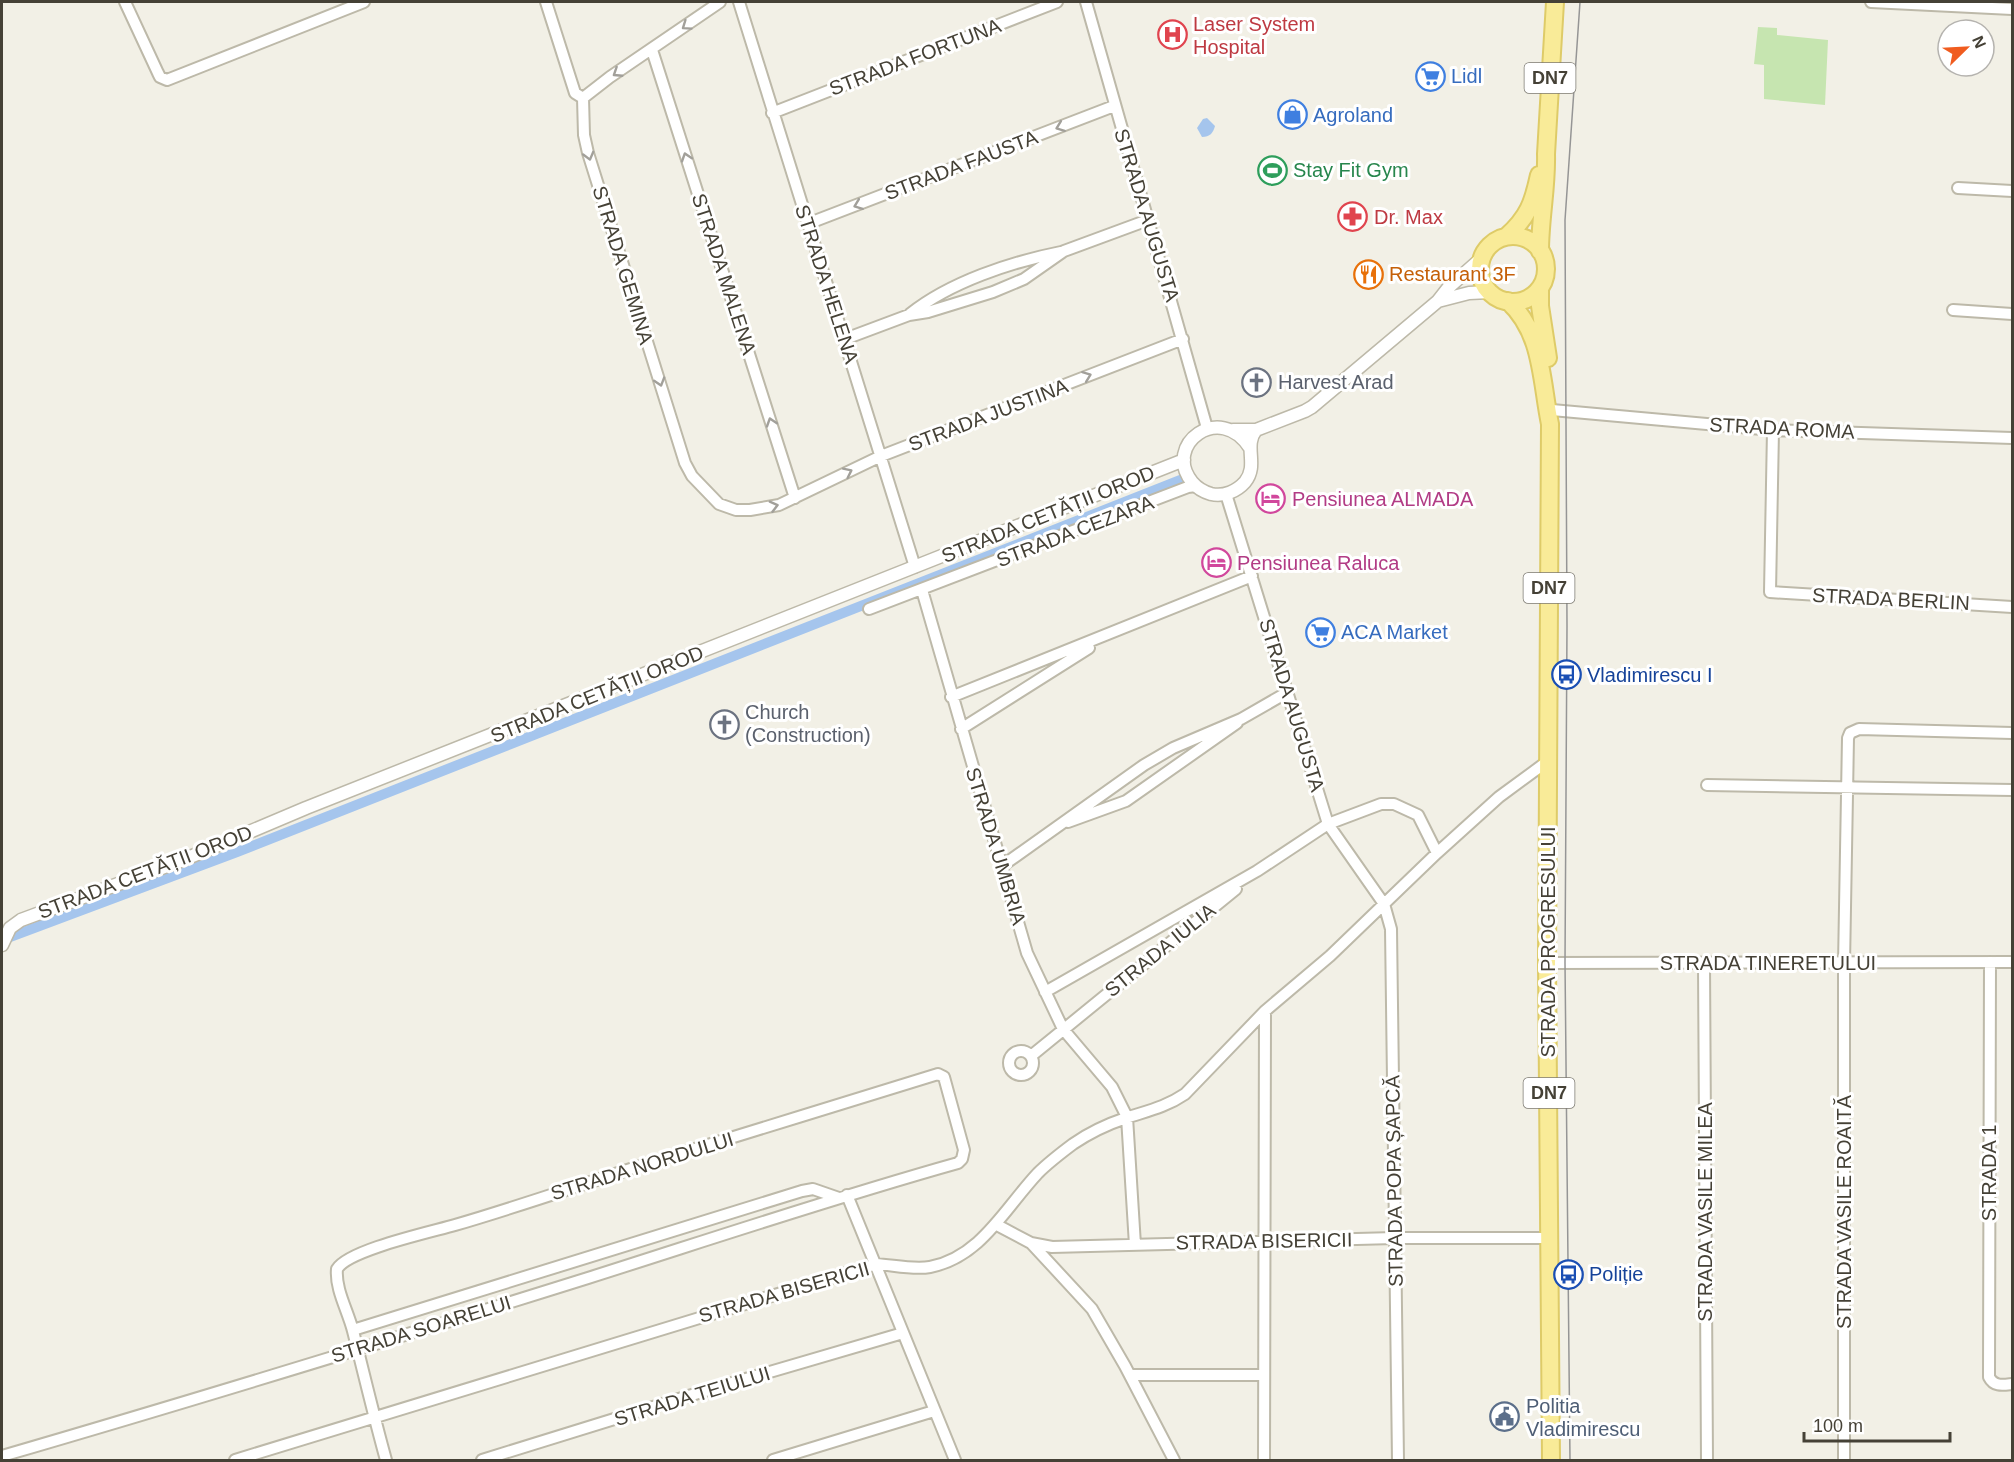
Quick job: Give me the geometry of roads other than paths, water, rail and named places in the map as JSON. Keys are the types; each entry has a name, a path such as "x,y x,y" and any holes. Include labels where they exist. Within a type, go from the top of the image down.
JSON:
{"main road":[{"name":"DN7","path":"1540,288 1546,270 1545,260 1540,251 1547,178 1546,154 1555,2"},
{"name":"DN7","path":"1483,257 1492,243 1507,236 1523,221 1528,212 1546,154"},
{"path":"1507,236 1526,239 1540,251"},
{"path":"1483,257 1481,275 1490,292"},
{"path":"1508,301 1515,302 1529,298 1540,288"},
{"name":"STRADA PROGRESULUI","path":"1540,288 1540,306 1549,369 1551,417 1547,963 1551,1461"},
{"name":"DN7","path":"1490,292 1508,301"},
{"name":"STRADA PROGRESULUI","path":"1508,301 1518,311 1529,329 1539,359 1551,417"}],"street":[{"path":"125,2 160,77 167,80 364,2"},
{"path":"546,2 575,93 583,98 720,2"},
{"name":"STRADA HELENA","path":"739,2 915,567"},
{"name":"STRADA FORTUNA","path":"772,113 1057,2"},
{"name":"STRADA AUGUSTA","path":"1086,2 1207,428"},
{"path":"1871,2 2013,9"},
{"name":"STRADA MALENA","path":"652,50 795,498"},
{"name":"STRADA GEMINA","path":"583,98 584,135 588,153 685,463 692,476 719,504 736,510 764,508 795,498"},
{"name":"STRADA FAUSTA","path":"807,224 1114,106"},
{"path":"1958,188 2013,191"},
{"path":"909,315 924,303 989,273 1031,258 1064,251 1148,220"},
{"path":"845,339 909,315 928,312 993,292 1031,275 1064,251"},
{"path":"1256,430 1251,438 1251,471 1246,481 1237,489 1226,494 1210,494 1189,479 1184,460 1191,440 1198,433 1207,428 1220,427 1233,430 1256,430 1312,407 1438,301 1449,287 1483,257"},
{"path":"1438,301 1469,293 1490,292"},
{"path":"1953,310 2013,314"},
{"name":"STRADA JUSTINA","path":"795,498 881,456 1183,339"},
{"name":"STRADA ROMA","path":"1551,417 1773,430 2013,438"},
{"path":"1233,430 1244,438 1250,448"},
{"name":"STRADA BERLIN","path":"1773,430 1770,592 2013,606"},
{"name":"STRADA CETĂȚII OROD","path":"2,945 10,928 21,920 183,860 306,808 1184,460"},
{"name":"STRADA CEZARA","path":"869,609 1188,487 1196,486"},
{"name":"STRADA AUGUSTA","path":"1226,494 1328,824 1384,904"},
{"path":"922,590 951,697 1252,576"},
{"path":"961,729 1109,635"},
{"path":"1002,866 1112,786 1154,759 1173,748 1241,719 1288,692"},
{"name":"STRADA UMBRIA","path":"951,697 1027,953 1063,1029 1112,1087 1127,1117"},
{"path":"1061,824 1126,801 1241,719"},
{"name":"STRADA VASILE ROAITĂ","path":"1844,1461 1844,964 1848,738 1850,733 1859,729 2013,733"},
{"path":"997,1225 1019,1195 1047,1165 1091,1133 1127,1117 1152,1111 1185,1094 1265,1011 1330,956 1437,853 1499,797 1548,761"},
{"path":"1707,785 2013,790"},
{"name":"STRADA IULIA","path":"1045,992 1257,871 1328,824 1381,804 1394,804 1418,815 1437,853"},
{"name":"STRADA IULIA","path":"1031,1056 1257,871"},
{"name":"STRADA POPA ȘAPCĂ","path":"1384,904 1392,929 1398,1461"},
{"name":"STRADA 1","path":"1990,962 1989,1377 1991,1382 1997,1385 2013,1384"},
{"name":"STRADA TINERETULUI","path":"1547,963 2013,962"},
{"name":"STRADA VASILE MILEA","path":"1704,964 1707,1461"},
{"path":"1264,1461 1265,1011"},
{"name":"STRADA NORDULUI","path":"386,1461 353,1330 336,1274 339,1265 356,1254 938,1074 944,1077 964,1150 962,1159 958,1162"},
{"path":"1127,1117 1135,1245"},
{"name":"STRADA SOARELUI","path":"2,1456 530,1296 958,1162"},
{"name":"STRADA SOARELUI","path":"353,1330 802,1191 813,1189 843,1197"},
{"path":"843,1197 876,1264 955,1461"},
{"name":"STRADA BISERICII","path":"235,1461 374,1416 876,1264 931,1267 972,1248 997,1225 1031,1243 1052,1247 1265,1240 1550,1238"},
{"path":"1031,1243 1092,1309 1130,1375 1174,1461"},
{"path":"524,1277 530,1296"},
{"name":"STRADA TEIULUI","path":"482,1461 708,1389 903,1333"},
{"path":"1130,1375 1264,1375"},
{"path":"773,1461 934,1411"}],"water":[{"path":"1207,118 1215,126 1211,134 1202,137 1197,128 1203,119"}],"waterway":[{"path":"2,940 237,852 1183,479"}],"tram line":[{"path":"1570,1460 1565,963 1567,626 1565,220 1580,2"}],"place":[{"name":"Laser System Hospital","path":"1172,35"},
{"name":"Lidl","path":"1430,76"},
{"name":"Agroland","path":"1292,115"},
{"name":"Stay Fit Gym","path":"1272,170"},
{"name":"Dr. Max","path":"1353,217"},
{"name":"Restaurant 3F","path":"1368,274"},
{"name":"Harvest Arad","path":"1257,382"},
{"name":"Pensiunea ALMADA","path":"1271,499"},
{"name":"Pensiunea Raluca","path":"1216,563"},
{"name":"ACA Market","path":"1320,632"},
{"name":"Vladimirescu I","path":"1566,675"},
{"name":"Church (Construction)","path":"724,724"},
{"name":"Poliție","path":"1568,1274"},
{"name":"Politia Vladimirescu","path":"1505,1417"}]}
